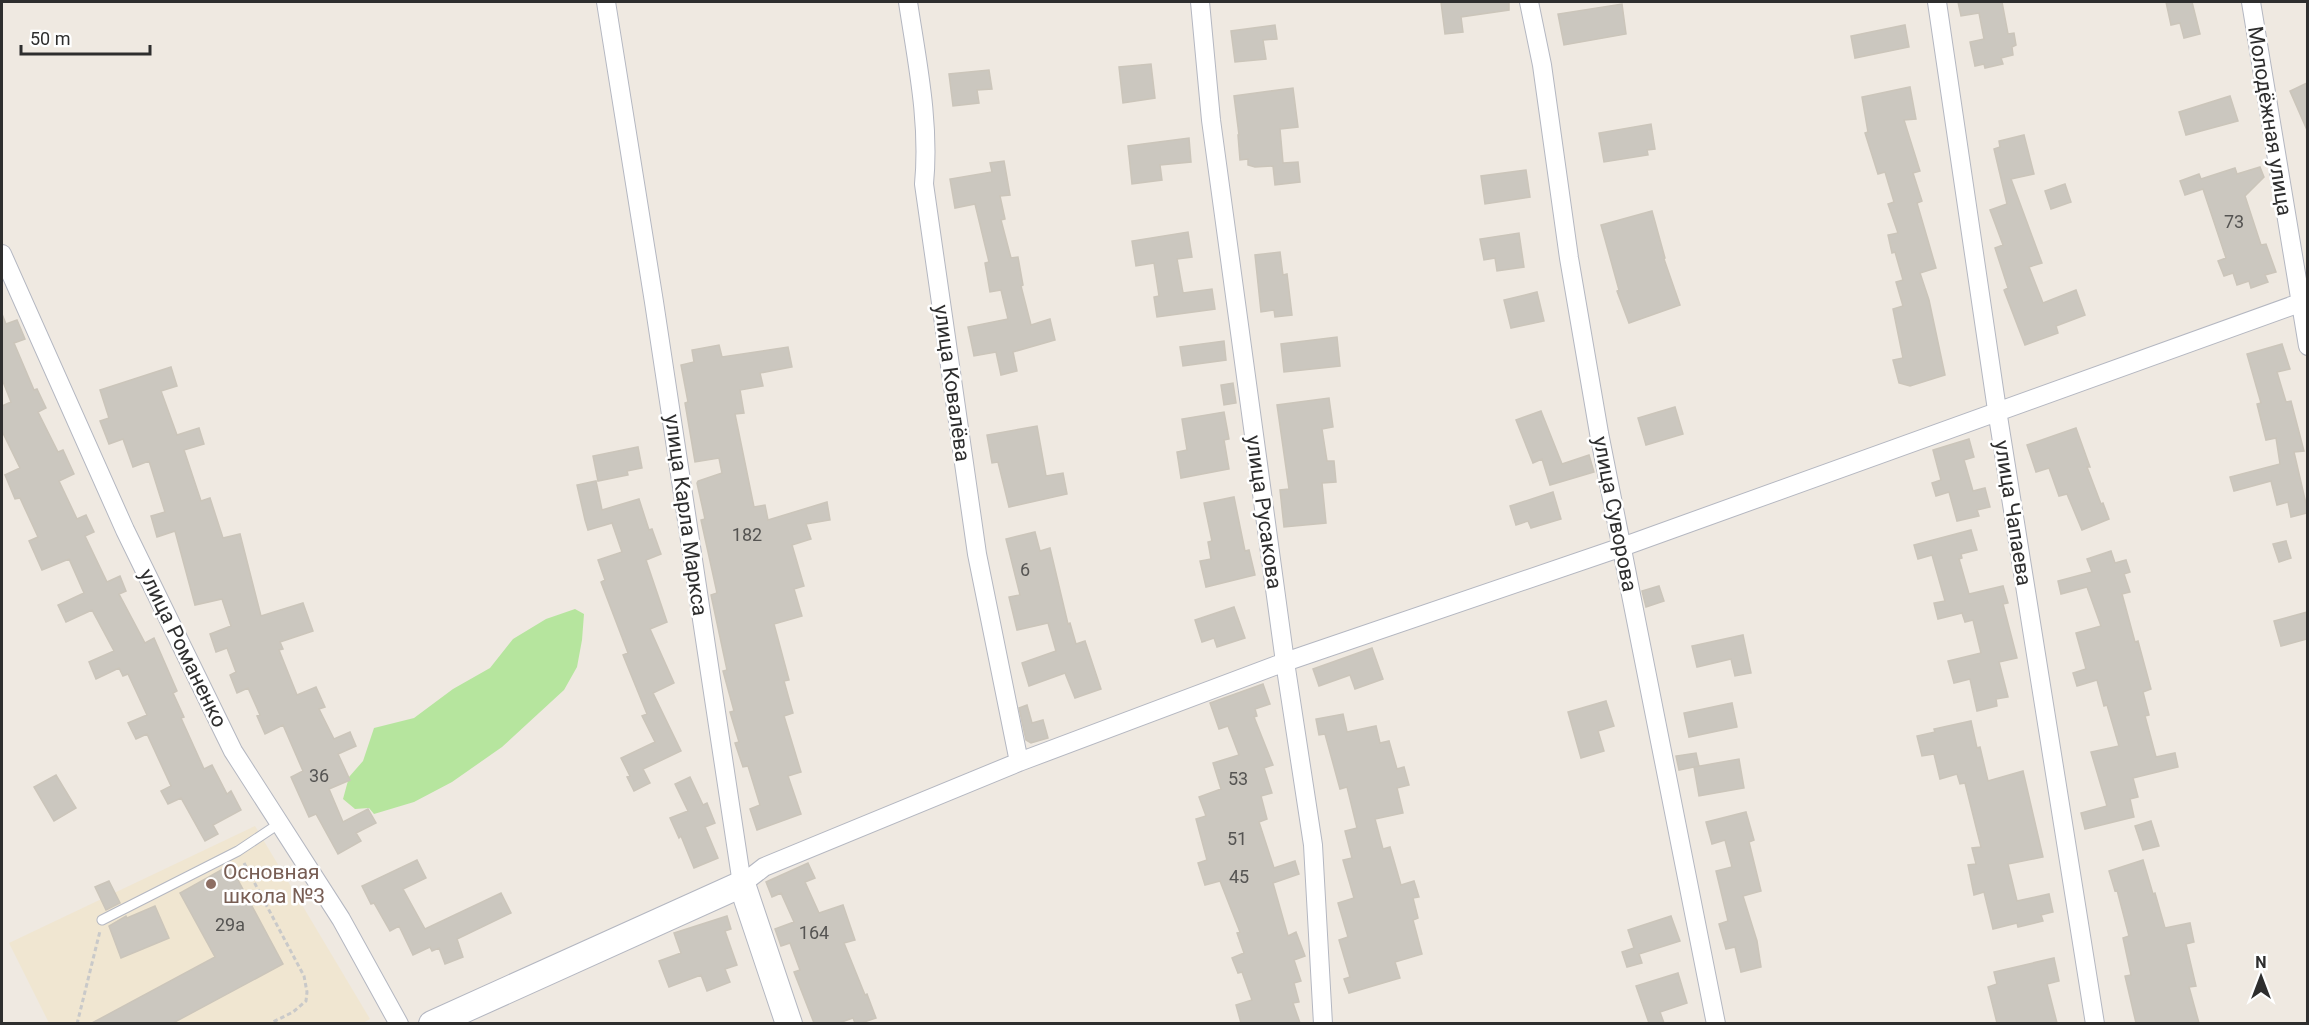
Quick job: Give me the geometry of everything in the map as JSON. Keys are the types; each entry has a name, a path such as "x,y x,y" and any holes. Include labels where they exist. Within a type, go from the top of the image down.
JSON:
{"street":[{"name":"улица Карла Маркса","path":"606,2 742,884 789,1023"},
{"name":"улица Ковалёва","path":"908,2 924,108 926,162 924,184 973,531 1019,762"},
{"name":"улица Русакова","path":"1200,2 1211,120 1285,662 1313,845 1323,1023"},
{"name":"улица Суворова","path":"1529,2 1542,65 1571,270 1622,547 1716,1023"},
{"name":"улица Чапаева","path":"1937,2 1997,410 2094,1023"},
{"name":"Молодёжная улица","path":"2251,2 2304,301 2307,346"},
{"name":"улица Романенко","path":"2,254 126,530 233,751 341,919 399,1023"},
{"path":"432,1023 742,884 764,867 1019,762 1285,662 1622,547 2304,301"}],"lane":[{"path":"102,920 238,851 280,823"}],"path":[{"path":"238,851 304,976 307,992 306,1002 269,1023"},
{"path":"77,1023 102,920"}],"shaded area":[{"name":"Основная школа №3","path":"255,826 370,1019 361,1024 49,1023 9,943"}],"green space":[{"path":"575,609 584,614 577,667 564,690 502,747 452,782 414,802 374,814 369,808 355,809 343,799 349,777 363,761 374,728 414,718 453,689 490,668 513,639 546,619"}],"building":[{"path":"1441,2 1509,2 1509,10 1461,17 1463,32 1445,34"},
{"path":"1958,2 2002,2 2008,34 2014,33 2016,45 2012,47 2013,55 2001,58 2003,64 1985,68 1984,64 1975,66 1970,42 1984,39 1979,13 1961,16"},
{"path":"2166,2 2192,2 2200,34 2184,38 2180,23 2171,25"},
{"path":"1622,4 1626,34 1564,45 1558,14"},
{"path":"1275,25 1277,39 1263,40 1266,59 1235,62 1231,31"},
{"path":"1905,25 1909,47 1855,58 1851,36"},
{"path":"1151,64 1155,98 1123,103 1119,67"},
{"path":"989,70 992,89 977,90 979,103 953,106 949,74"},
{"path":"2307,83 2307,130 2290,91"},
{"path":"1910,87 1916,119 1904,120 1920,171 1913,173 1922,201 1917,203 1936,268 1920,273 1929,300 1945,375 1910,386 1899,383 1893,360 1903,358 1893,309 1903,306 1896,282 1903,280 1895,252 1892,253 1888,235 1898,233 1888,204 1894,202 1885,172 1878,174 1865,133 1868,132 1862,97"},
{"path":"1293,88 1298,127 1280,129 1283,163 1298,162 1300,182 1275,185 1273,166 1255,167 1248,165 1248,159 1240,160 1234,96"},
{"path":"2230,96 2238,121 2186,135 2179,112"},
{"path":"1651,124 1655,149 1647,150 1648,155 1604,162 1599,133"},
{"path":"2024,135 2034,174 2011,179 2042,263 2029,267 2043,303 2076,290 2085,315 2056,326 2058,333 2025,345 2004,290 2008,288 1995,248 2003,245 1990,210 2007,204 1994,149 2000,147 1999,141"},
{"path":"1189,138 1191,162 1160,165 1162,180 1132,184 1128,146"},
{"path":"1004,161 1010,195 1000,196 1005,219 1001,220 1011,258 1018,257 1023,285 1021,286 1031,325 1050,319 1055,340 1013,352 1017,371 1001,375 996,352 974,356 968,327 1008,319 1001,290 990,292 985,263 989,262 975,204 955,208 950,179 992,172 990,163"},
{"path":"2260,167 2264,177 2245,196 2261,245 2266,244 2276,272 2265,275 2268,282 2251,288 2249,281 2237,285 2233,273 2224,276 2218,261 2226,258 2203,189 2185,195 2180,181 2199,174 2201,179 2235,168 2237,174"},
{"path":"1526,170 1530,197 1485,204 1481,176"},
{"path":"2065,184 2071,202 2051,209 2045,191"},
{"path":"1652,211 1664,259 1680,305 1629,323 1617,291 1619,290 1601,225"},
{"path":"1188,232 1192,257 1177,259 1183,293 1212,289 1215,309 1157,317 1154,297 1159,296 1154,263 1136,266 1132,241"},
{"path":"1519,233 1524,267 1497,271 1495,258 1484,260 1480,239"},
{"path":"1280,252 1283,275 1287,274 1292,315 1275,317 1274,310 1261,312 1255,255"},
{"path":"1537,292 1544,321 1511,328 1504,300"},
{"path":"2,314 6,324 17,320 25,339 14,343 34,390 37,389 46,408 38,412 58,452 63,450 74,474 59,481 77,519 86,515 94,532 85,536 107,582 120,576 126,591 119,594 145,643 154,638 177,691 173,693 184,717 181,718 204,769 212,765 227,794 231,791 241,810 213,825 218,834 205,841 181,798 168,804 161,791 171,786 147,734 136,739 128,723 147,715 128,674 123,676 119,668 96,679 89,662 114,651 92,610 66,622 58,605 84,593 69,559 42,570 29,541 38,537 20,498 15,499 5,475 20,468 2,431 2,406 11,402 2,379"},
{"path":"1337,337 1340,366 1284,372 1281,344"},
{"path":"1224,341 1226,360 1183,366 1180,347"},
{"path":"2282,344 2290,369 2277,372 2286,402 2291,401 2304,451 2294,452 2307,508 2307,513 2291,517 2288,502 2277,505 2271,481 2234,491 2230,477 2280,464 2276,438 2266,440 2257,404 2261,403 2247,354"},
{"path":"719,345 722,357 788,347 792,367 760,373 763,386 740,390 744,413 735,414 754,507 765,505 768,520 827,502 830,520 806,524 811,539 792,545 804,586 794,589 802,616 774,624 789,680 784,681 793,713 784,716 801,772 788,776 801,814 757,830 750,809 760,805 748,766 743,767 735,743 739,742 730,712 734,711 723,671 727,670 711,595 717,593 701,520 705,519 697,483 722,473 719,458 695,462 681,365 694,362 692,350"},
{"path":"171,367 177,386 161,391 177,435 199,428 204,444 184,450 201,501 210,498 223,538 240,534 261,616 303,603 313,631 280,642 283,649 279,650 297,695 316,687 325,707 319,709 334,739 350,732 356,746 338,754 350,780 329,789 343,822 368,809 376,823 356,833 361,841 338,854 316,814 309,817 291,777 303,771 283,725 265,734 257,716 260,715 248,688 237,693 230,675 236,672 227,648 216,652 210,634 231,626 222,599 195,605 175,531 157,537 151,516 165,512 149,461 133,467 123,439 109,444 100,421 109,418 100,390"},
{"path":"1233,383 1236,403 1224,405 1221,385"},
{"path":"1329,398 1333,427 1322,429 1327,461 1334,461 1336,482 1322,483 1326,523 1284,527 1280,490 1289,489 1277,405"},
{"path":"1675,407 1683,434 1646,445 1638,418"},
{"path":"1541,411 1562,464 1589,455 1594,472 1550,485 1542,459 1533,463 1516,420"},
{"path":"1224,412 1229,439 1224,440 1229,469 1181,478 1177,452 1187,450 1182,419"},
{"path":"1037,426 1046,476 1063,473 1067,494 1009,507 998,462 992,463 987,435"},
{"path":"2076,428 2090,467 2087,467 2109,519 2082,530 2067,494 2059,496 2049,468 2036,472 2027,445"},
{"path":"1969,439 1974,457 1964,460 1973,491 1985,488 1990,507 1977,510 1979,516 1957,521 1949,492 1936,496 1932,483 1941,480 1933,450"},
{"path":"638,447 642,468 627,471 628,475 598,481 593,456"},
{"path":"596,481 602,510 639,499 649,530 652,529 661,554 646,560 667,622 650,629 674,683 653,693 681,751 643,769 650,783 634,791 621,758 655,742 642,716 647,714 623,655 628,653 601,582 605,580 598,560 622,552 612,523 588,530 577,485"},
{"path":"1553,492 1561,519 1531,528 1528,521 1516,525 1510,506"},
{"path":"1234,497 1245,551 1249,550 1255,575 1206,587 1200,561 1211,559 1208,542 1212,541 1204,503"},
{"path":"1971,530 1977,550 1961,554 1962,558 1959,559 1969,594 2003,586 2008,603 2003,604 2017,658 1999,662 2008,697 1996,699 1997,706 1977,711 1970,679 1954,683 1948,661 1981,653 1973,620 1965,622 1962,613 1938,619 1934,603 1945,601 1932,555 1918,559 1914,545"},
{"path":"1035,532 1040,551 1050,548 1068,624 1070,623 1076,644 1085,641 1101,689 1075,698 1065,673 1029,686 1022,663 1056,651 1048,623 1017,630 1009,597 1020,595 1006,539"},
{"path":"2286,541 2291,558 2279,562 2273,544"},
{"path":"2111,551 2115,563 2126,560 2130,572 2124,574 2130,592 2122,594 2151,689 2143,692 2149,715 2145,716 2156,757 2175,753 2178,767 2133,778 2138,797 2130,799 2134,817 2085,829 2081,813 2107,806 2091,752 2119,746 2097,680 2077,686 2073,673 2086,669 2076,633 2101,626 2087,587 2061,594 2058,581 2092,572 2087,559"},
{"path":"1659,586 1664,601 1646,607 1642,591"},
{"path":"1234,607 1245,638 1217,647 1214,638 1202,642 1195,620"},
{"path":"2307,612 2307,639 2281,646 2274,621"},
{"path":"1743,635 1751,673 1735,676 1731,659 1697,667 1692,646"},
{"path":"1372,648 1383,679 1355,689 1350,675 1319,686 1313,669"},
{"path":"1263,684 1270,704 1255,709 1257,716 1254,717 1273,765 1264,768 1272,793 1261,796 1267,819 1259,822 1274,868 1295,861 1299,874 1273,883 1288,936 1296,932 1305,956 1294,960 1301,981 1294,983 1299,1002 1293,1003 1300,1023 1241,1023 1236,1005 1252,1000 1242,972 1238,973 1232,958 1244,953 1237,933 1240,932 1220,881 1205,885 1198,863 1207,860 1196,819 1206,816 1199,797 1221,789 1213,763 1239,755 1228,726 1219,729 1210,703"},
{"path":"1606,701 1614,726 1598,731 1604,751 1581,758 1568,712"},
{"path":"1732,703 1737,727 1689,737 1684,713"},
{"path":"1027,705 1032,723 1043,720 1048,738 1031,743 1026,740 1019,708"},
{"path":"1343,714 1347,732 1376,726 1380,743 1389,741 1397,769 1404,767 1409,785 1397,788 1403,813 1375,819 1383,849 1390,847 1401,885 1414,881 1419,897 1413,898 1418,918 1413,920 1422,954 1395,962 1400,978 1349,993 1344,979 1350,977 1339,940 1348,937 1338,903 1354,898 1343,860 1352,858 1345,831 1357,828 1347,787 1340,789 1325,734 1319,735 1316,719"},
{"path":"1971,721 1988,781 2023,771 2043,857 2008,864 2017,901 2049,894 2053,912 2041,915 2043,921 2018,927 2017,923 1993,929 1984,892 1974,895 1968,865 1976,864 1972,848 1981,847 1965,783 1960,784 1957,774 1940,779 1934,754 1922,756 1917,736 1935,732 1934,729"},
{"path":"1696,753 1699,766 1679,770 1676,756"},
{"path":"1739,759 1744,788 1699,796 1694,767"},
{"path":"56,775 76,808 54,821 34,787"},
{"path":"690,777 703,805 707,803 715,823 705,827 718,858 694,868 681,836 679,838 670,818 688,811 675,784"},
{"path":"1746,812 1754,840 1749,842 1761,891 1743,896 1757,941 1761,967 1741,972 1735,947 1726,949 1719,924 1728,921 1716,871 1732,867 1725,840 1712,844 1706,822"},
{"path":"2151,821 2159,846 2143,850 2135,826"},
{"path":"417,860 426,878 403,889 425,929 501,893 511,913 457,939 463,957 445,964 439,948 432,951 430,947 413,955 399,926 390,931 374,903 371,904 362,886"},
{"path":"2143,860 2165,928 2190,923 2194,942 2186,944 2196,986 2189,987 2199,1023 2136,1023 2125,976 2131,975 2123,938 2129,936 2117,890 2115,891 2109,871"},
{"path":"808,863 815,878 805,882 819,913 843,905 855,940 844,943 876,1018 861,1023 855,1023 853,1018 839,1023 814,1023 794,972 800,970 790,943 781,946 775,929 794,922 781,893 772,897 766,882"},
{"path":"230,865 283,964 173,1023 92,1023 215,957 180,893"},
{"path":"109,881 120,903 106,910 95,887"},
{"path":"155,906 169,938 121,958 109,926 126,916 127,918"},
{"path":"727,916 731,929 725,931 737,965 725,969 730,982 707,991 701,975 669,987 659,961 681,953 674,933"},
{"path":"1671,916 1680,941 1639,954 1642,963 1627,967 1622,952 1634,948 1628,930"},
{"path":"2054,958 2059,981 2047,984 2057,1023 1997,1023 1988,987 1997,984 1994,972"},
{"path":"1678,973 1687,1003 1660,1012 1664,1023 1649,1023 1636,986"}],"place":[{"name":"Основная школа №3","path":"211,884"}]}
